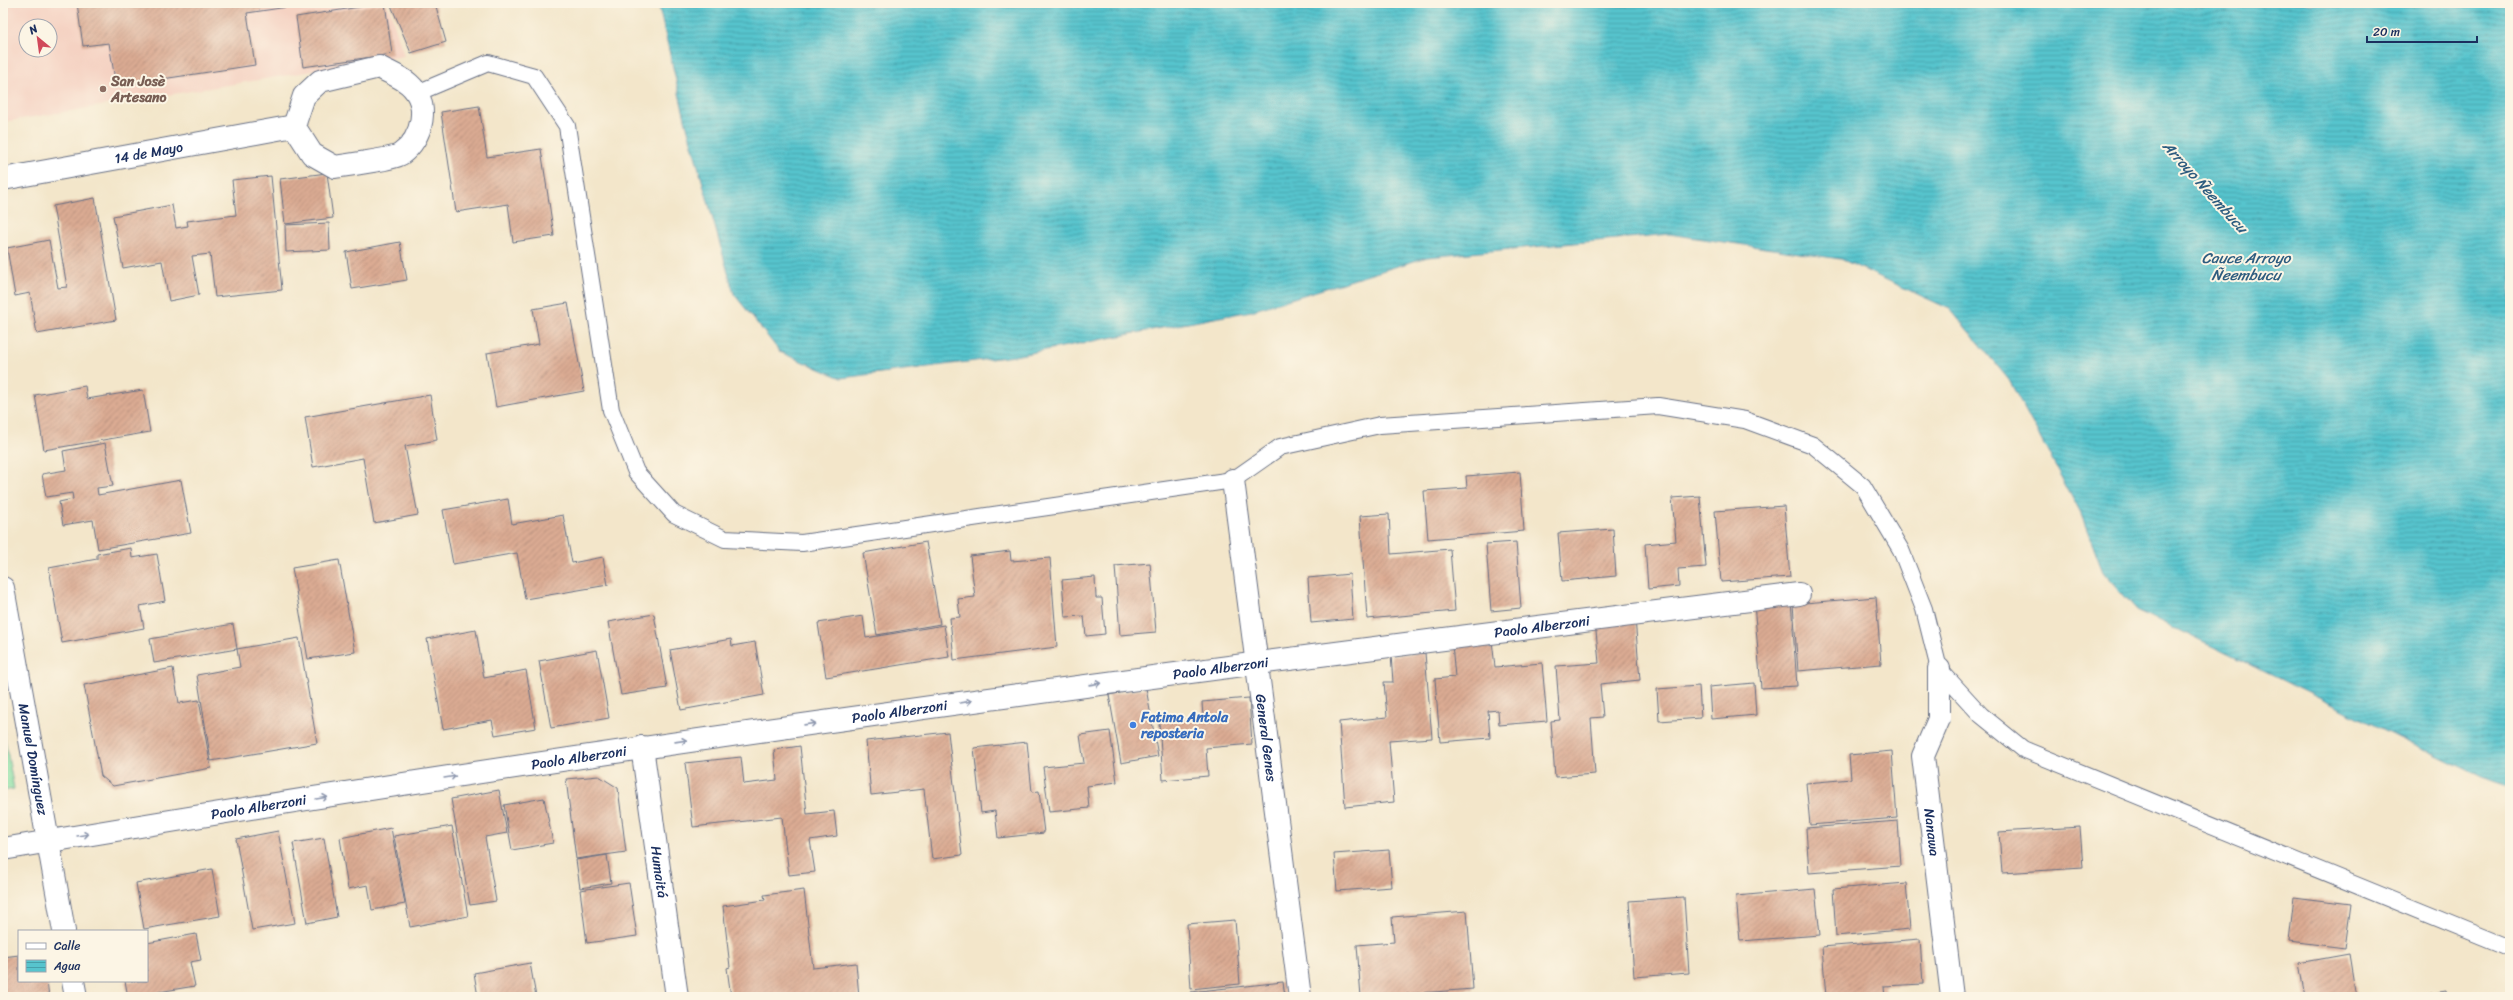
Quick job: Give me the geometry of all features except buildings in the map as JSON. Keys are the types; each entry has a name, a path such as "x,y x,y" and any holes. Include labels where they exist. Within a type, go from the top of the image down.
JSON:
{"street":[{"path":"379,68 409,83 417,94 423,115 418,135 400,154 335,167 312,154 294,126 304,96 320,81 379,68"},
{"name":"14 de Mayo","path":"3,179 294,126"},
{"name":"General Genes","path":"1233,480 1300,997"},
{"name":"Manuel Domínguez","path":"3,588 64,930"},
{"name":"Paolo Alberzoni","path":"3,848 642,747 1256,662 1799,594"},
{"name":"Nanawa","path":"1939,669 1939,719 1923,756 1952,997"},
{"name":"Humaitá","path":"642,747 677,997"},
{"path":"73,982 76,997"}],"lane":[{"path":"417,94 488,63 534,76 567,126 611,410 636,472 674,514 725,539 802,543 1233,480 1280,446 1380,425 1658,406 1745,420 1813,445 1863,486 1901,550 1924,609 1939,669 1981,715 2023,749 2510,948"}],"shaded area":[{"name":"San Josè Artesano","path":"3,3 386,3 389,7 404,56 3,122"}],"green space":[{"path":"3,728 14,789 3,791"}],"water":[{"name":"Cauce Arroyo Ñeembucu","path":"658,3 2510,3 2510,787 2482,777 2137,610 2103,572 2081,514 2009,380 1950,309 1841,259 1669,234 1427,257 1251,311 1014,356 841,378 780,352 734,294 686,123"}],"place":[{"name":"San Josè Artesano","path":"103,89"},
{"name":"Fatima Antola reposteria","path":"1133,725"}],"water label":[{"name":"Arroyo Ñeembucu","path":"2205,187"}]}
